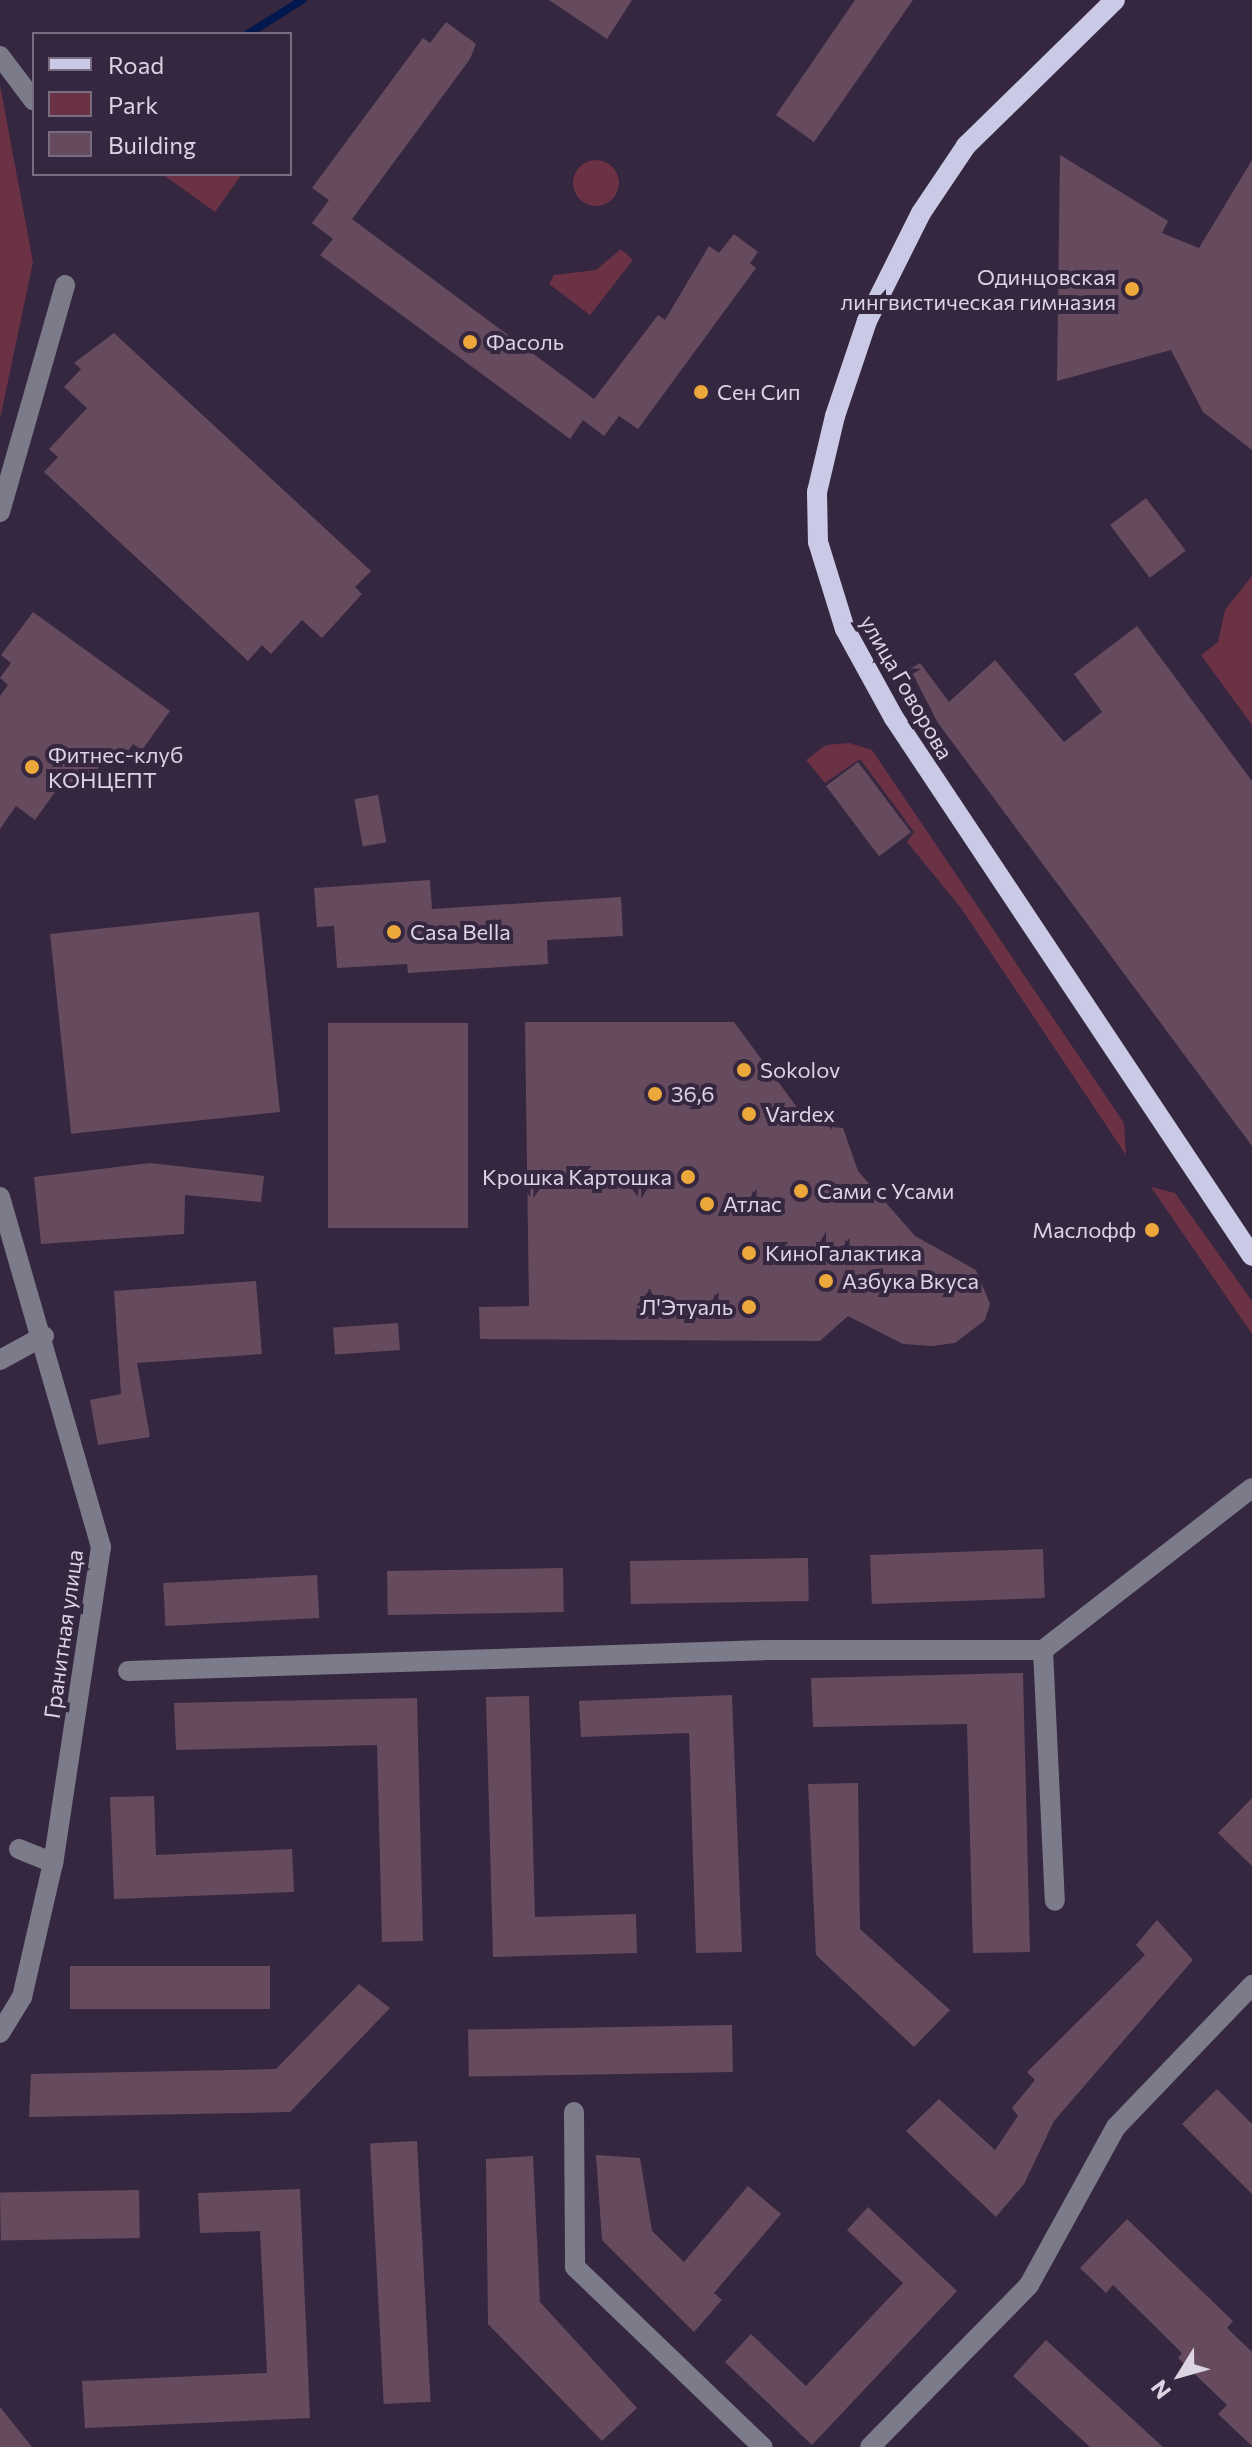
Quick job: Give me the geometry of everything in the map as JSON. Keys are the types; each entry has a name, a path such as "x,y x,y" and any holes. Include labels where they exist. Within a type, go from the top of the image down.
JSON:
{"main road":[{"name":"улица Говорова","path":"1115,0 966,146 921,213 876,300 835,416 817,492 818,542 845,629 894,718 1252,1256"}],"street":[{"path":"0,56 32,98"},
{"path":"0,512 65,285"},
{"name":"Гранитная улица","path":"0,1197 44,1336 101,1547 53,1863 22,1997 0,2033"},
{"path":"0,1360 44,1336"},
{"path":"128,1671 767,1650 1043,1650 1252,1488"},
{"path":"1043,1650 1055,1901"},
{"path":"19,1849 53,1863"},
{"path":"870,2447 1029,2285 1116,2127 1252,1985"},
{"path":"574,2112 575,2267 763,2447"}],"green space":[{"path":"0,85 33,262 0,419"},
{"path":"596,160 612,167 619,183 612,199 596,206 580,199 573,183 580,167"},
{"path":"165,176 241,176 215,212"},
{"path":"621,249 633,260 590,315 549,284 554,275 596,270"},
{"path":"1252,576 1252,725 1201,655 1218,642 1225,610"},
{"path":"849,743 872,750 1124,1123 1126,1155 961,908 907,842 914,832 860,759 825,783 806,760 826,745"},
{"path":"1151,1187 1175,1193 1252,1301 1252,1334"}],"building":[{"path":"549,0 632,0 607,39"},
{"path":"855,0 913,0 814,142 776,115"},
{"path":"446,22 476,44 470,59 352,219 594,399 658,315 665,320 709,246 719,253 734,234 758,252 750,263 756,268 638,429 619,416 604,436 583,420 570,439 320,255 333,239 312,223 329,200 312,188 423,38 430,43"},
{"path":"1060,155 1168,221 1162,233 1199,248 1252,160 1252,450 1203,412 1171,350 1057,381"},
{"path":"114,333 371,571 355,587 362,594 322,638 302,620 271,654 262,645 248,661 44,472 58,457 49,449 87,408 64,387 81,369 74,363"},
{"path":"1146,498 1186,551 1150,578 1110,525"},
{"path":"33,612 170,711 142,750 133,744 119,764 109,757 76,791 63,781 35,820 16,806 0,829 0,696 8,685 0,678 11,663 1,655"},
{"path":"1137,626 1252,781 1252,1146 938,723 910,669 920,663 949,702 995,660 1064,742 1102,712 1074,674"},
{"path":"858,762 911,832 879,856 826,786"},
{"path":"378,795 386,842 363,846 354,799"},
{"path":"430,880 432,909 621,897 623,936 547,940 548,964 408,973 407,964 337,968 334,926 317,927 314,888"},
{"path":"259,912 280,1112 71,1134 50,934"},
{"name":"Атлас","path":"525,1022 734,1022 810,1125 843,1128 858,1171 915,1236 976,1270 990,1304 985,1320 955,1343 932,1346 903,1344 848,1316 820,1341 480,1339 479,1307 529,1306"},
{"path":"328,1023 468,1023 468,1228 328,1228"},
{"path":"150,1163 264,1176 261,1202 185,1195 184,1234 41,1244 34,1177"},
{"path":"256,1281 262,1354 137,1363 150,1437 98,1445 90,1400 121,1394 114,1291"},
{"path":"398,1323 400,1350 335,1354 333,1328"},
{"path":"1043,1549 1045,1598 872,1604 870,1555"},
{"path":"808,1558 809,1601 631,1604 630,1561"},
{"path":"563,1568 564,1612 388,1615 387,1571"},
{"path":"317,1575 319,1618 165,1626 163,1583"},
{"path":"1023,1673 1030,1952 973,1953 967,1724 813,1727 811,1678"},
{"path":"732,1695 742,1952 696,1953 689,1733 581,1737 579,1701"},
{"path":"529,1696 535,1917 636,1914 637,1953 493,1957 486,1697"},
{"path":"417,1698 423,1941 382,1942 377,1745 176,1750 174,1703"},
{"path":"858,1783 860,1929 950,2010 914,2047 816,1955 808,1784"},
{"path":"154,1796 156,1855 292,1849 294,1892 114,1899 110,1797"},
{"path":"1252,1798 1252,1866 1218,1833"},
{"path":"1157,1920 1193,1960 1054,2121 1024,2184 996,2217 906,2131 939,2099 995,2150 1018,2116 1012,2108 1035,2080 1027,2072 1145,1955 1136,1945"},
{"path":"70,1966 270,1966 270,2009 70,2009"},
{"path":"359,1984 390,2008 290,2112 29,2117 31,2074 276,2069"},
{"path":"732,2025 733,2072 469,2077 468,2030"},
{"path":"1217,2089 1252,2124 1252,2194 1182,2124"},
{"path":"417,2141 431,2402 384,2404 370,2143"},
{"path":"596,2155 640,2158 652,2231 684,2262 748,2186 781,2214 714,2293 722,2300 694,2332 602,2240"},
{"path":"533,2156 540,2302 637,2408 602,2441 488,2324 486,2159"},
{"path":"300,2189 310,2418 85,2428 82,2381 267,2373 260,2231 200,2233 198,2193"},
{"path":"139,2190 140,2238 1,2240 0,2192"},
{"path":"868,2207 957,2291 812,2445 725,2362 751,2334 806,2386 903,2283 847,2230"},
{"path":"1127,2219 1233,2321 1227,2328 1252,2352 1252,2446 1218,2414 1227,2405 1178,2358 1182,2353 1113,2285 1106,2293 1080,2268"},
{"path":"1046,2340 1163,2447 1090,2447 1013,2376"},
{"path":"0,2407 32,2447 0,2447"}],"waterway":[{"path":"251,32 302,0"}],"place":[{"name":"Одинцовская лингвистическая гимназия","path":"1132,289"},
{"name":"Фасоль","path":"470,342"},
{"name":"Сен Сип","path":"701,392"},
{"name":"Фитнес-клуб КОНЦЕПТ","path":"32,767"},
{"name":"Casa Bella","path":"394,932"},
{"name":"Sokolov","path":"744,1070"},
{"name":"36,6","path":"655,1094"},
{"name":"Vardex","path":"749,1114"},
{"name":"Крошка Картошка","path":"688,1177"},
{"name":"Сами с Усами","path":"801,1191"},
{"name":"Атлас","path":"707,1204"},
{"name":"Маслофф","path":"1152,1230"},
{"name":"КиноГалактика","path":"749,1253"},
{"name":"Азбука Вкуса","path":"826,1281"},
{"name":"Л'Этуаль","path":"749,1307"}]}
